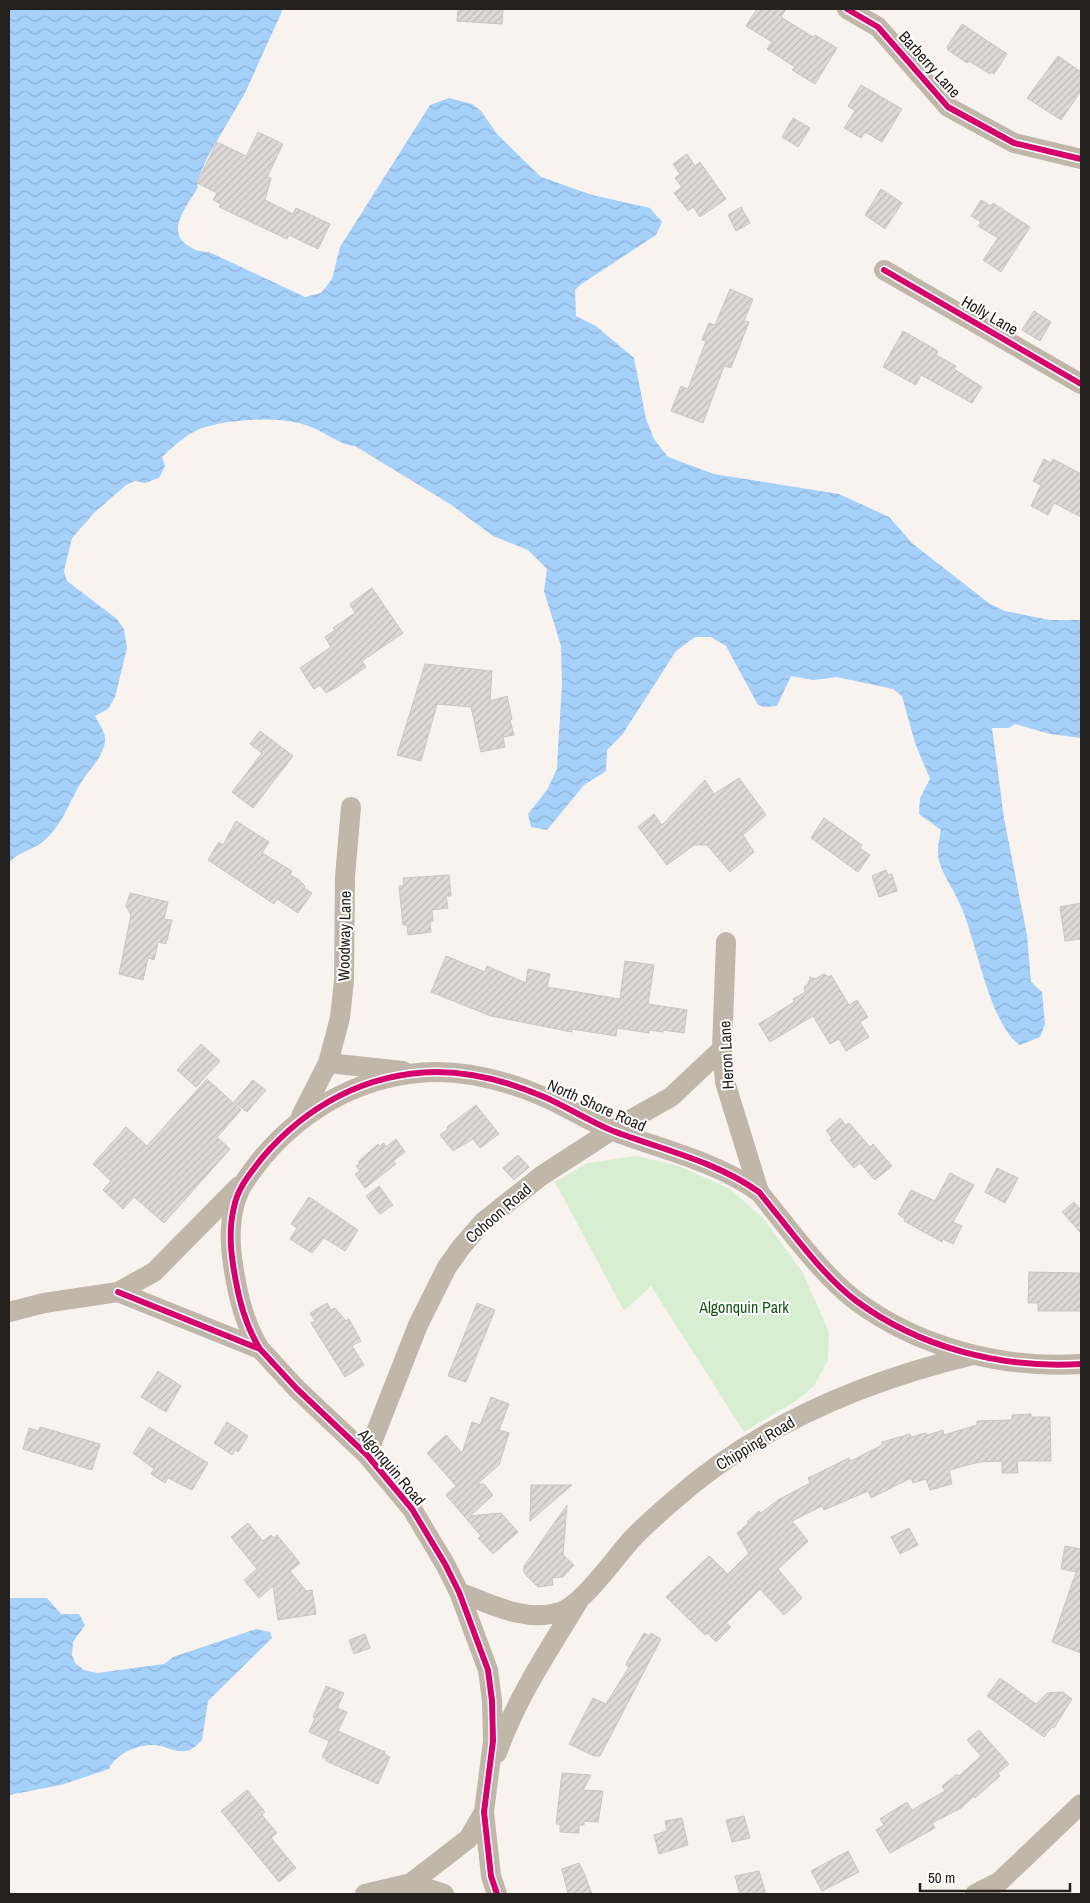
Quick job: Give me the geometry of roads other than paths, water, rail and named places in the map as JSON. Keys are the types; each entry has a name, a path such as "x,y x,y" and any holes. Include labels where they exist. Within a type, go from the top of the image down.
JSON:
{"street":[{"name":"Barberry Lane","path":"847,9 878,27 948,108 1014,143 1081,159"},
{"name":"Holly Lane","path":"884,270 1081,384"},
{"name":"Woodway Lane","path":"298,1121 328,1063 340,1018 344,980 345,877 351,807"},
{"name":"Heron Lane","path":"726,942 722,1049 725,1082 759,1192"},
{"name":"Cohoon Road","path":"367,1455 418,1325 447,1267 462,1246 484,1222 542,1176 612,1130 671,1097 722,1049"},
{"path":"328,1063 413,1074"},
{"name":"North Shore Road","path":"9,1312 44,1303 118,1292 154,1272 243,1181 279,1138 318,1106 340,1094 393,1077 436,1072 473,1075 509,1083 544,1096 612,1130 713,1166 759,1192 826,1271 855,1300 901,1328 934,1343 973,1355 1002,1361 1081,1364"},
{"name":"North Shore Road","path":"243,1181 234,1205 230,1231 231,1257 239,1296 254,1340 260,1349"},
{"name":"Algonquin Road","path":"118,1292 260,1349 296,1389 367,1455 412,1509 445,1564 459,1592 488,1670 492,1711 491,1770 484,1812 491,1876 498,1894"},
{"name":"Chipping Road","path":"491,1770 504,1734 532,1678 580,1598 633,1538 673,1500 708,1472 754,1441 804,1414 876,1383 929,1365 973,1355"},
{"name":"Chipping Road","path":"459,1592 522,1615 544,1616 562,1612 580,1598"},
{"path":"975,1894 999,1882 1081,1804"},
{"path":"365,1894 411,1883 468,1839 484,1812"},
{"path":"411,1883 444,1894"}],"water":[{"path":"9,9 283,9 245,93 207,158 197,182 198,187 181,217 178,232 181,239 192,248 209,252 305,297 321,293 332,279 340,247 430,105 449,98 472,104 481,111 497,134 541,177 592,195 650,208 662,222 656,235 575,290 576,316 596,326 634,358 646,419 654,439 668,457 714,474 839,494 889,517 913,544 990,604 1005,611 1050,620 1081,620 1081,738 1050,734 1015,724 1009,728 992,728 1004,818 1027,935 1031,982 1042,992 1045,1024 1040,1037 1020,1045 1010,1035 1000,1020 992,1002 968,924 940,864 938,851 941,830 919,814 920,798 930,779 915,743 902,696 893,689 837,677 813,680 791,676 777,706 764,707 758,705 726,646 711,637 695,637 676,651 622,735 607,750 606,771 584,785 547,830 531,827 528,814 547,790 557,769 562,685 561,646 544,591 547,569 528,550 493,536 450,504 355,446 341,442 312,427 294,422 253,420 225,422 196,431 180,441 162,457 165,466 159,478 145,483 135,481 126,485 95,512 72,538 64,571 67,581 117,619 124,629 127,648 115,697 108,709 95,716 105,737 101,754 84,778 53,831 38,845 19,855 9,863"},
{"path":"9,1598 47,1598 61,1614 79,1614 85,1625 73,1642 72,1655 75,1663 84,1670 97,1673 164,1664 173,1657 256,1629 270,1632 272,1638 208,1701 202,1740 192,1749 180,1751 156,1745 139,1747 121,1755 109,1769 61,1785 9,1795"}],"park label":[{"name":"Algonquin Park","path":"744,1307"}]}
